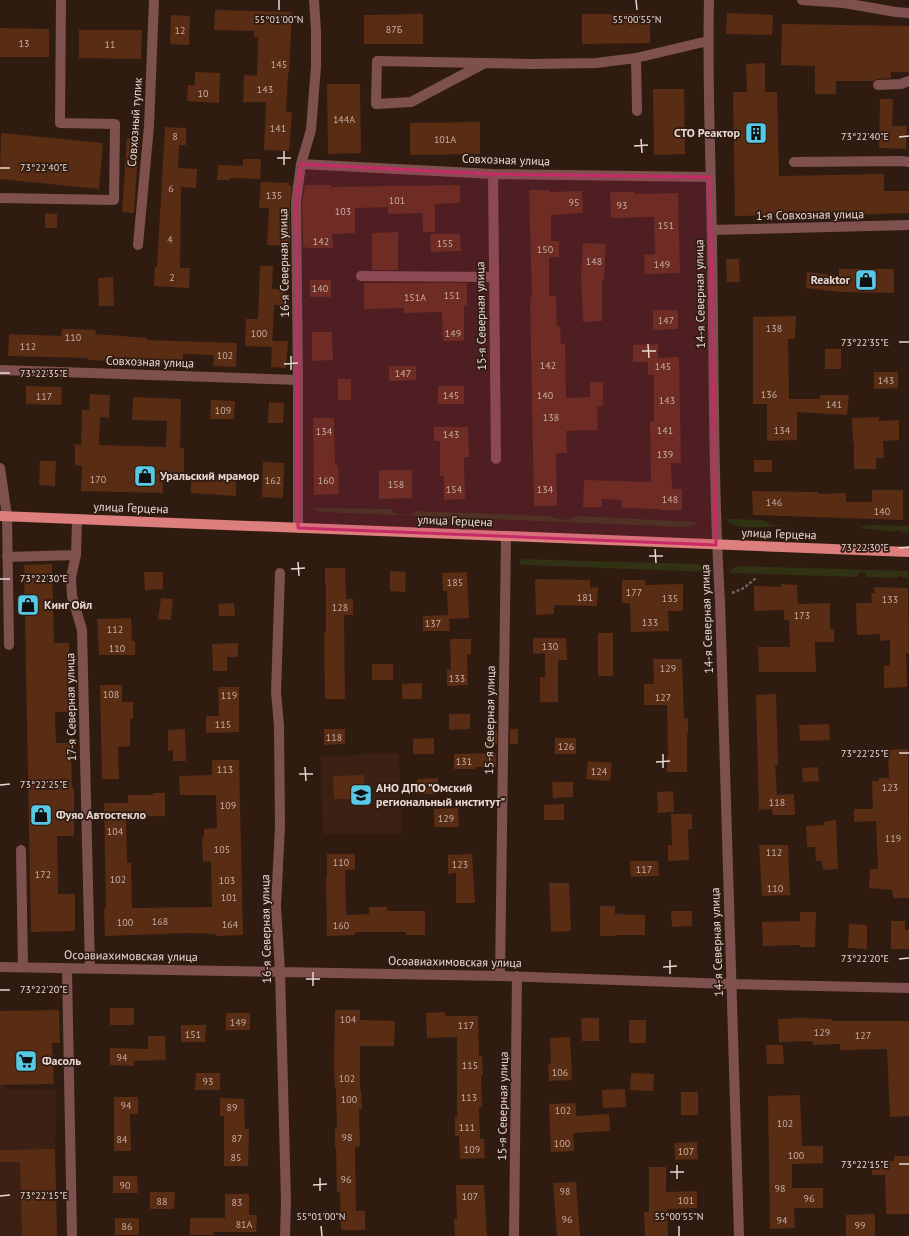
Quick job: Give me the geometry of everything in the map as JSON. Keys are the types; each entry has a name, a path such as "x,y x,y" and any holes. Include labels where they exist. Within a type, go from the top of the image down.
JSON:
{"main road":[{"name":"улица Герцена","path":"3,516 909,552"}],"street":[{"path":"0,198 114,200 115,124 60,123 61,0"},
{"name":"Совхозный тупик","path":"138,245 150,126 154,0"},
{"name":"16-я Северная улица","path":"298,528 296,202 301,164 311,130 316,66 314,0"},
{"name":"14-я Северная улица","path":"709,0 708,41 716,545 720,602 739,1236"},
{"path":"802,0 844,3 909,13"},
{"path":"483,64 411,102 376,104 377,61 483,64 596,63 636,58 708,41"},
{"path":"636,58 637,111"},
{"path":"878,85 901,84 909,80"},
{"path":"794,162 909,162"},
{"name":"Совхозная улица","path":"301,164 493,174 710,177"},
{"name":"15-я Северная улица","path":"493,174 496,459"},
{"name":"1-я Совхозная улица","path":"712,230 909,226"},
{"path":"361,276 494,277"},
{"name":"Совхозная улица","path":"0,370 298,380"},
{"path":"0,468 7,557 9,646"},
{"name":"17-я Северная улица","path":"77,519 76,555 72,576 72,596 82,630 90,968"},
{"name":"15-я Северная улица","path":"500,976 506,536"},
{"path":"7,557 76,555"},
{"name":"16-я Северная улица","path":"280,573 276,692 279,726 280,826 276,906 280,971 286,1201 285,1236"},
{"path":"21,850 23,967"},
{"name":"Осоавиахимовская улица","path":"0,967 517,976 731,984 909,988"},
{"path":"67,968 72,1236"},
{"name":"15-я Северная улица","path":"514,1236 517,976"}],"path":[{"path":"730,594 744,588 756,578"}],"highlighted area":[{"path":"301,164 493,174 710,177 716,545 298,528 296,202"}],"shaded area":[{"name":"АНО ДПО \"Омский региональный институт\"","path":"399,753 402,833 323,834 321,756"},
{"path":"0,1067 5,1067 6,1090 57,1090 55,1149 57,1236 0,1236"}],"green space":[{"path":"312,508 392,509 395,514 412,515 413,511 549,516 563,519 571,519 577,516 696,522 695,525 685,527 322,512"},
{"path":"726,519 763,520 771,525 783,525 785,523 784,525 745,527 737,526"},
{"path":"867,525 909,526 909,533 900,532 900,530 897,530 896,532 860,528"},
{"path":"522,559 698,564 710,572 524,565 520,564"},
{"path":"737,566 908,571 908,578 899,576 898,578 866,577 866,573 859,572 858,577 730,573 733,568"}],"building":[{"path":"215,10 292,12 286,112 292,112 289,151 264,150 266,102 243,102 244,75 257,76 258,37 254,37 254,31 214,30"},
{"path":"727,13 773,15 772,35 726,34"},
{"path":"423,14 423,44 364,44 364,15"},
{"path":"582,14 650,14 650,43 582,44"},
{"path":"171,15 190,16 189,45 170,44"},
{"path":"782,24 909,26 909,72 891,72 891,78 877,79 873,81 836,81 836,94 815,94 815,66 781,65"},
{"path":"0,28 49,29 49,57 0,57"},
{"path":"79,30 142,30 141,59 79,58"},
{"name":"СТО Реактор","path":"765,63 765,92 777,92 779,176 884,174 884,191 909,191 909,213 735,216 733,92 747,92 746,64"},
{"path":"195,72 220,73 219,103 187,101 188,85 195,85"},
{"path":"327,84 360,84 361,153 328,154"},
{"path":"653,89 684,89 685,154 654,155"},
{"path":"880,99 893,99 892,126 907,126 906,149 879,148"},
{"path":"480,122 480,154 410,155 410,123"},
{"path":"165,127 186,128 186,145 179,145 178,168 197,169 196,188 181,187 180,268 190,268 189,288 154,286 155,267 157,267"},
{"path":"1,133 103,143 99,189 0,179"},
{"path":"127,138 139,139 134,213 122,212"},
{"path":"243,159 261,159 260,179 230,178 230,180 217,180 218,165 243,166"},
{"path":"261,182 289,183 289,186 292,186 290,202 290,246 267,245 269,208 259,208"},
{"path":"305,185 331,185 331,187 460,185 460,203 435,204 435,232 423,232 422,213 388,214 388,207 355,208 355,233 332,234 333,248 310,248 303,247 302,202"},
{"path":"529,190 550,190 550,192 582,191 583,213 551,215 551,241 559,241 559,257 549,257 549,296 556,296 557,326 560,326 561,344 565,344 566,398 590,397 590,382 603,382 603,406 597,406 598,430 566,431 567,453 556,453 557,506 534,506 530,297 532,297"},
{"path":"610,192 634,192 634,194 678,193 680,273 645,274 644,255 655,254 654,217 611,218"},
{"path":"45,213 57,214 57,228 45,228"},
{"path":"398,232 398,270 372,270 372,233"},
{"path":"430,234 460,234 461,251 431,252"},
{"path":"583,243 606,244 604,280 602,279 602,321 583,322 581,278"},
{"path":"726,259 739,259 740,282 727,282"},
{"path":"260,266 273,266 272,289 286,289 285,306 274,305 272,347 245,346 246,319 258,319"},
{"name":"Reaktor","path":"839,269 894,269 894,293 840,292 806,288 807,272 839,276"},
{"path":"113,277 114,306 99,306 98,278"},
{"path":"310,280 331,280 331,297 310,297"},
{"path":"364,283 467,283 467,306 464,306 464,341 443,341 442,312 404,313 404,308 364,309"},
{"path":"653,310 678,310 678,329 653,330"},
{"path":"796,316 795,339 788,339 789,399 820,399 820,395 849,395 847,415 797,412 797,440 767,441 767,404 753,404 753,317"},
{"path":"62,329 96,330 95,334 147,338 147,340 237,343 236,367 213,366 214,355 183,354 183,364 88,360 88,358 8,356 9,334 61,336"},
{"path":"312,332 332,332 333,360 312,361"},
{"path":"272,341 288,341 286,368 271,367"},
{"path":"658,344 658,358 679,357 681,463 671,463 672,489 682,489 682,510 622,508 622,500 602,499 602,507 583,507 584,480 651,482 650,421 654,421 654,375 648,375 648,362 633,362 633,345"},
{"path":"825,349 841,349 841,369 825,369"},
{"path":"389,366 416,366 416,380 389,381"},
{"path":"874,372 898,372 898,388 874,389"},
{"path":"338,379 351,379 351,400 338,400"},
{"path":"26,386 62,387 61,405 26,404"},
{"path":"438,386 464,386 464,404 438,404"},
{"path":"90,394 110,395 109,418 100,417 99,445 166,447 167,421 132,420 133,397 181,399 180,448 184,448 184,476 163,476 163,493 81,491 82,466 75,465 75,444 81,445 82,410 89,410"},
{"path":"211,400 235,401 234,419 210,419"},
{"path":"269,402 284,403 283,423 268,423"},
{"path":"879,417 879,421 899,420 899,440 883,441 884,458 876,458 876,469 854,469 852,418"},
{"path":"313,418 334,418 335,465 338,465 339,494 314,495"},
{"path":"434,427 468,427 469,457 464,457 465,499 444,500 444,476 440,476 440,441 434,441"},
{"path":"754,460 772,460 772,472 754,472"},
{"path":"40,461 56,461 55,486 39,485"},
{"path":"263,462 284,463 283,498 262,497"},
{"path":"379,470 412,470 412,498 379,499"},
{"path":"208,476 236,477 236,496 191,493 191,480 208,480"},
{"path":"872,490 903,490 903,520 753,515 752,491 818,492 818,494 846,493 846,502 872,502"},
{"path":"52,564 54,643 69,643 70,712 55,712 56,743 71,743 72,788 74,788 74,836 57,836 58,894 75,894 75,931 31,932 24,565"},
{"path":"325,568 345,568 346,599 353,599 353,615 344,615 345,699 325,699"},
{"path":"390,571 406,572 405,592 390,591"},
{"path":"144,572 163,572 163,589 145,590"},
{"path":"467,572 469,618 449,619 450,631 423,631 423,616 448,615 447,591 443,591 442,573"},
{"path":"535,579 590,580 590,588 598,587 597,606 554,605 554,614 536,615"},
{"path":"622,580 645,580 645,585 683,584 683,611 668,611 669,631 631,632 630,603 622,603"},
{"path":"781,584 797,585 798,604 830,603 830,629 834,629 834,642 815,642 816,672 759,672 758,647 790,647 789,620 784,620 784,610 754,611 754,586 781,587"},
{"path":"874,587 908,588 909,653 906,653 907,687 884,688 884,666 890,665 890,640 880,641 880,634 857,635 856,603 872,603 871,593 875,593"},
{"path":"161,598 173,599 171,620 158,619"},
{"path":"234,603 235,616 219,616 218,604"},
{"path":"131,618 132,641 135,641 135,655 99,655 97,619"},
{"path":"598,633 613,633 613,676 598,676"},
{"path":"533,638 566,638 567,660 558,660 558,702 540,702 540,677 545,677 545,653 533,654"},
{"path":"450,639 471,639 471,654 467,655 468,685 447,686 447,670 451,670"},
{"path":"238,643 238,657 227,657 227,671 213,671 212,644"},
{"path":"653,659 682,659 684,718 688,718 687,772 667,772 667,705 644,705 644,684 654,684"},
{"path":"372,664 393,664 393,680 372,680"},
{"path":"422,683 422,699 402,699 402,684"},
{"path":"100,685 122,685 122,702 133,702 133,719 130,719 130,746 118,747 119,779 102,779"},
{"path":"218,687 239,687 239,732 206,733 206,716 219,716"},
{"path":"776,694 778,765 775,765 777,795 794,794 795,815 773,815 772,809 759,810 756,695"},
{"path":"449,714 470,714 470,729 449,730"},
{"path":"829,724 830,740 800,741 799,725"},
{"path":"185,729 186,761 173,761 173,750 168,751 168,730"},
{"path":"324,729 345,729 345,744 324,745"},
{"path":"510,729 518,729 518,744 510,744"},
{"path":"486,730 497,730 497,744 486,745"},
{"path":"434,738 434,754 413,754 413,739"},
{"path":"555,738 576,738 576,754 555,754"},
{"path":"908,749 909,898 893,898 892,890 869,888 870,869 878,869 876,821 854,822 854,809 873,809 872,781 879,781 879,778 889,778 888,750"},
{"path":"496,753 496,767 454,769 454,754"},
{"path":"212,760 239,760 243,935 216,936 216,934 188,933 105,936 104,909 106,908 104,803 128,803 128,795 153,795 153,793 165,793 165,816 126,817 127,863 131,863 132,908 212,907 211,861 203,862 202,837 204,837 204,829 217,828 216,795 180,795 179,776 212,775"},
{"path":"588,761 612,763 610,781 586,779"},
{"path":"818,767 819,781 803,782 802,768"},
{"path":"364,775 364,799 334,799 333,776"},
{"path":"438,778 438,794 418,794 417,779"},
{"path":"552,782 573,782 573,797 553,798"},
{"path":"673,791 674,812 658,813 657,792"},
{"path":"564,804 564,820 544,820 544,805"},
{"path":"458,808 459,827 434,827 434,809"},
{"path":"671,814 692,814 692,829 688,829 689,860 668,861 668,845 672,845"},
{"path":"836,820 838,869 823,870 822,861 816,861 815,847 807,847 806,826 824,825 824,822"},
{"path":"759,845 788,845 790,895 762,896"},
{"path":"327,854 355,854 355,870 345,870 346,915 369,914 369,907 387,907 387,911 425,911 425,935 406,935 406,932 355,932 355,935 327,936"},
{"path":"472,854 475,903 456,903 456,873 448,874 448,855"},
{"path":"630,861 658,861 659,876 631,877"},
{"path":"549,883 569,883 571,931 551,932"},
{"path":"600,906 615,906 615,914 645,915 645,935 600,936"},
{"path":"671,911 692,911 692,926 672,927"},
{"path":"800,912 816,912 815,947 800,947 800,945 763,946 762,922 800,921"},
{"path":"891,921 905,921 905,930 909,930 909,949 891,949"},
{"path":"849,924 867,925 867,949 848,948"},
{"path":"110,1008 134,1008 134,1025 110,1025"},
{"path":"59,1010 60,1043 52,1043 54,1084 0,1085 0,1011"},
{"path":"335,1010 360,1010 360,1020 395,1021 394,1046 360,1046 360,1090 362,1109 359,1109 360,1146 355,1147 356,1211 365,1211 365,1230 341,1230 340,1192 337,1192 335,1147 335,1128 337,1128 334,1069"},
{"path":"445,1012 445,1016 478,1016 479,1056 482,1056 483,1075 481,1075 482,1107 479,1107 480,1139 484,1139 485,1158 460,1159 459,1136 455,1136 455,1117 457,1117 457,1037 427,1038 426,1013"},
{"path":"226,1013 250,1013 250,1030 226,1030"},
{"path":"581,1018 599,1018 599,1041 582,1041"},
{"path":"778,1019 831,1019 832,1021 909,1021 909,1116 890,1117 887,1049 840,1050 840,1044 813,1045 813,1041 779,1042"},
{"path":"629,1020 646,1020 646,1043 629,1043"},
{"path":"181,1025 206,1025 205,1042 181,1042"},
{"path":"148,1036 165,1036 166,1060 134,1061 134,1066 110,1065 110,1048 148,1049"},
{"path":"570,1037 572,1080 549,1081 548,1064 551,1064 550,1038"},
{"path":"766,1045 783,1045 784,1064 767,1064"},
{"path":"196,1073 220,1073 220,1090 195,1090"},
{"path":"631,1073 654,1074 653,1091 630,1090"},
{"path":"625,1089 626,1107 603,1108 602,1090"},
{"path":"681,1092 698,1092 698,1115 681,1115"},
{"path":"800,1095 802,1146 823,1146 823,1163 792,1164 792,1188 823,1188 823,1208 794,1208 795,1228 770,1229 768,1096"},
{"path":"114,1097 138,1097 138,1114 130,1114 131,1151 114,1151"},
{"path":"220,1098 244,1099 245,1129 249,1129 248,1166 224,1166 224,1116 220,1116"},
{"path":"576,1103 576,1116 609,1114 610,1131 573,1133 574,1151 551,1152 549,1104"},
{"path":"697,1142 698,1159 675,1160 674,1143"},
{"path":"55,1149 57,1236 22,1236 20,1162 0,1162 0,1150"},
{"path":"894,1156 909,1156 909,1214 886,1214 885,1175 872,1175 872,1162 894,1161"},
{"path":"649,1167 666,1167 666,1192 697,1191 697,1208 667,1209 668,1236 645,1236 644,1212 649,1212"},
{"path":"113,1176 137,1176 138,1193 113,1193"},
{"path":"576,1182 580,1236 557,1236 553,1183"},
{"path":"456,1185 484,1185 487,1236 455,1236 454,1219 457,1219"},
{"path":"150,1192 175,1192 174,1209 150,1209"},
{"path":"225,1194 249,1194 249,1215 257,1215 256,1232 214,1232 214,1235 190,1235 190,1218 225,1218"},
{"path":"875,1214 875,1236 846,1236 846,1215"},
{"path":"115,1218 139,1218 139,1235 115,1235"}],"place":[{"name":"СТО Реактор","path":"756,133"},
{"name":"Reaktor","path":"866,280"},
{"name":"Уральский мрамор","path":"145,476"},
{"name":"Кинг Ойл","path":"28,605"},
{"name":"АНО ДПО \"Омский региональный институт\"","path":"361,795"},
{"name":"Фуяо Автостекло","path":"41,815"},
{"name":"Фасоль","path":"26,1061"}]}
